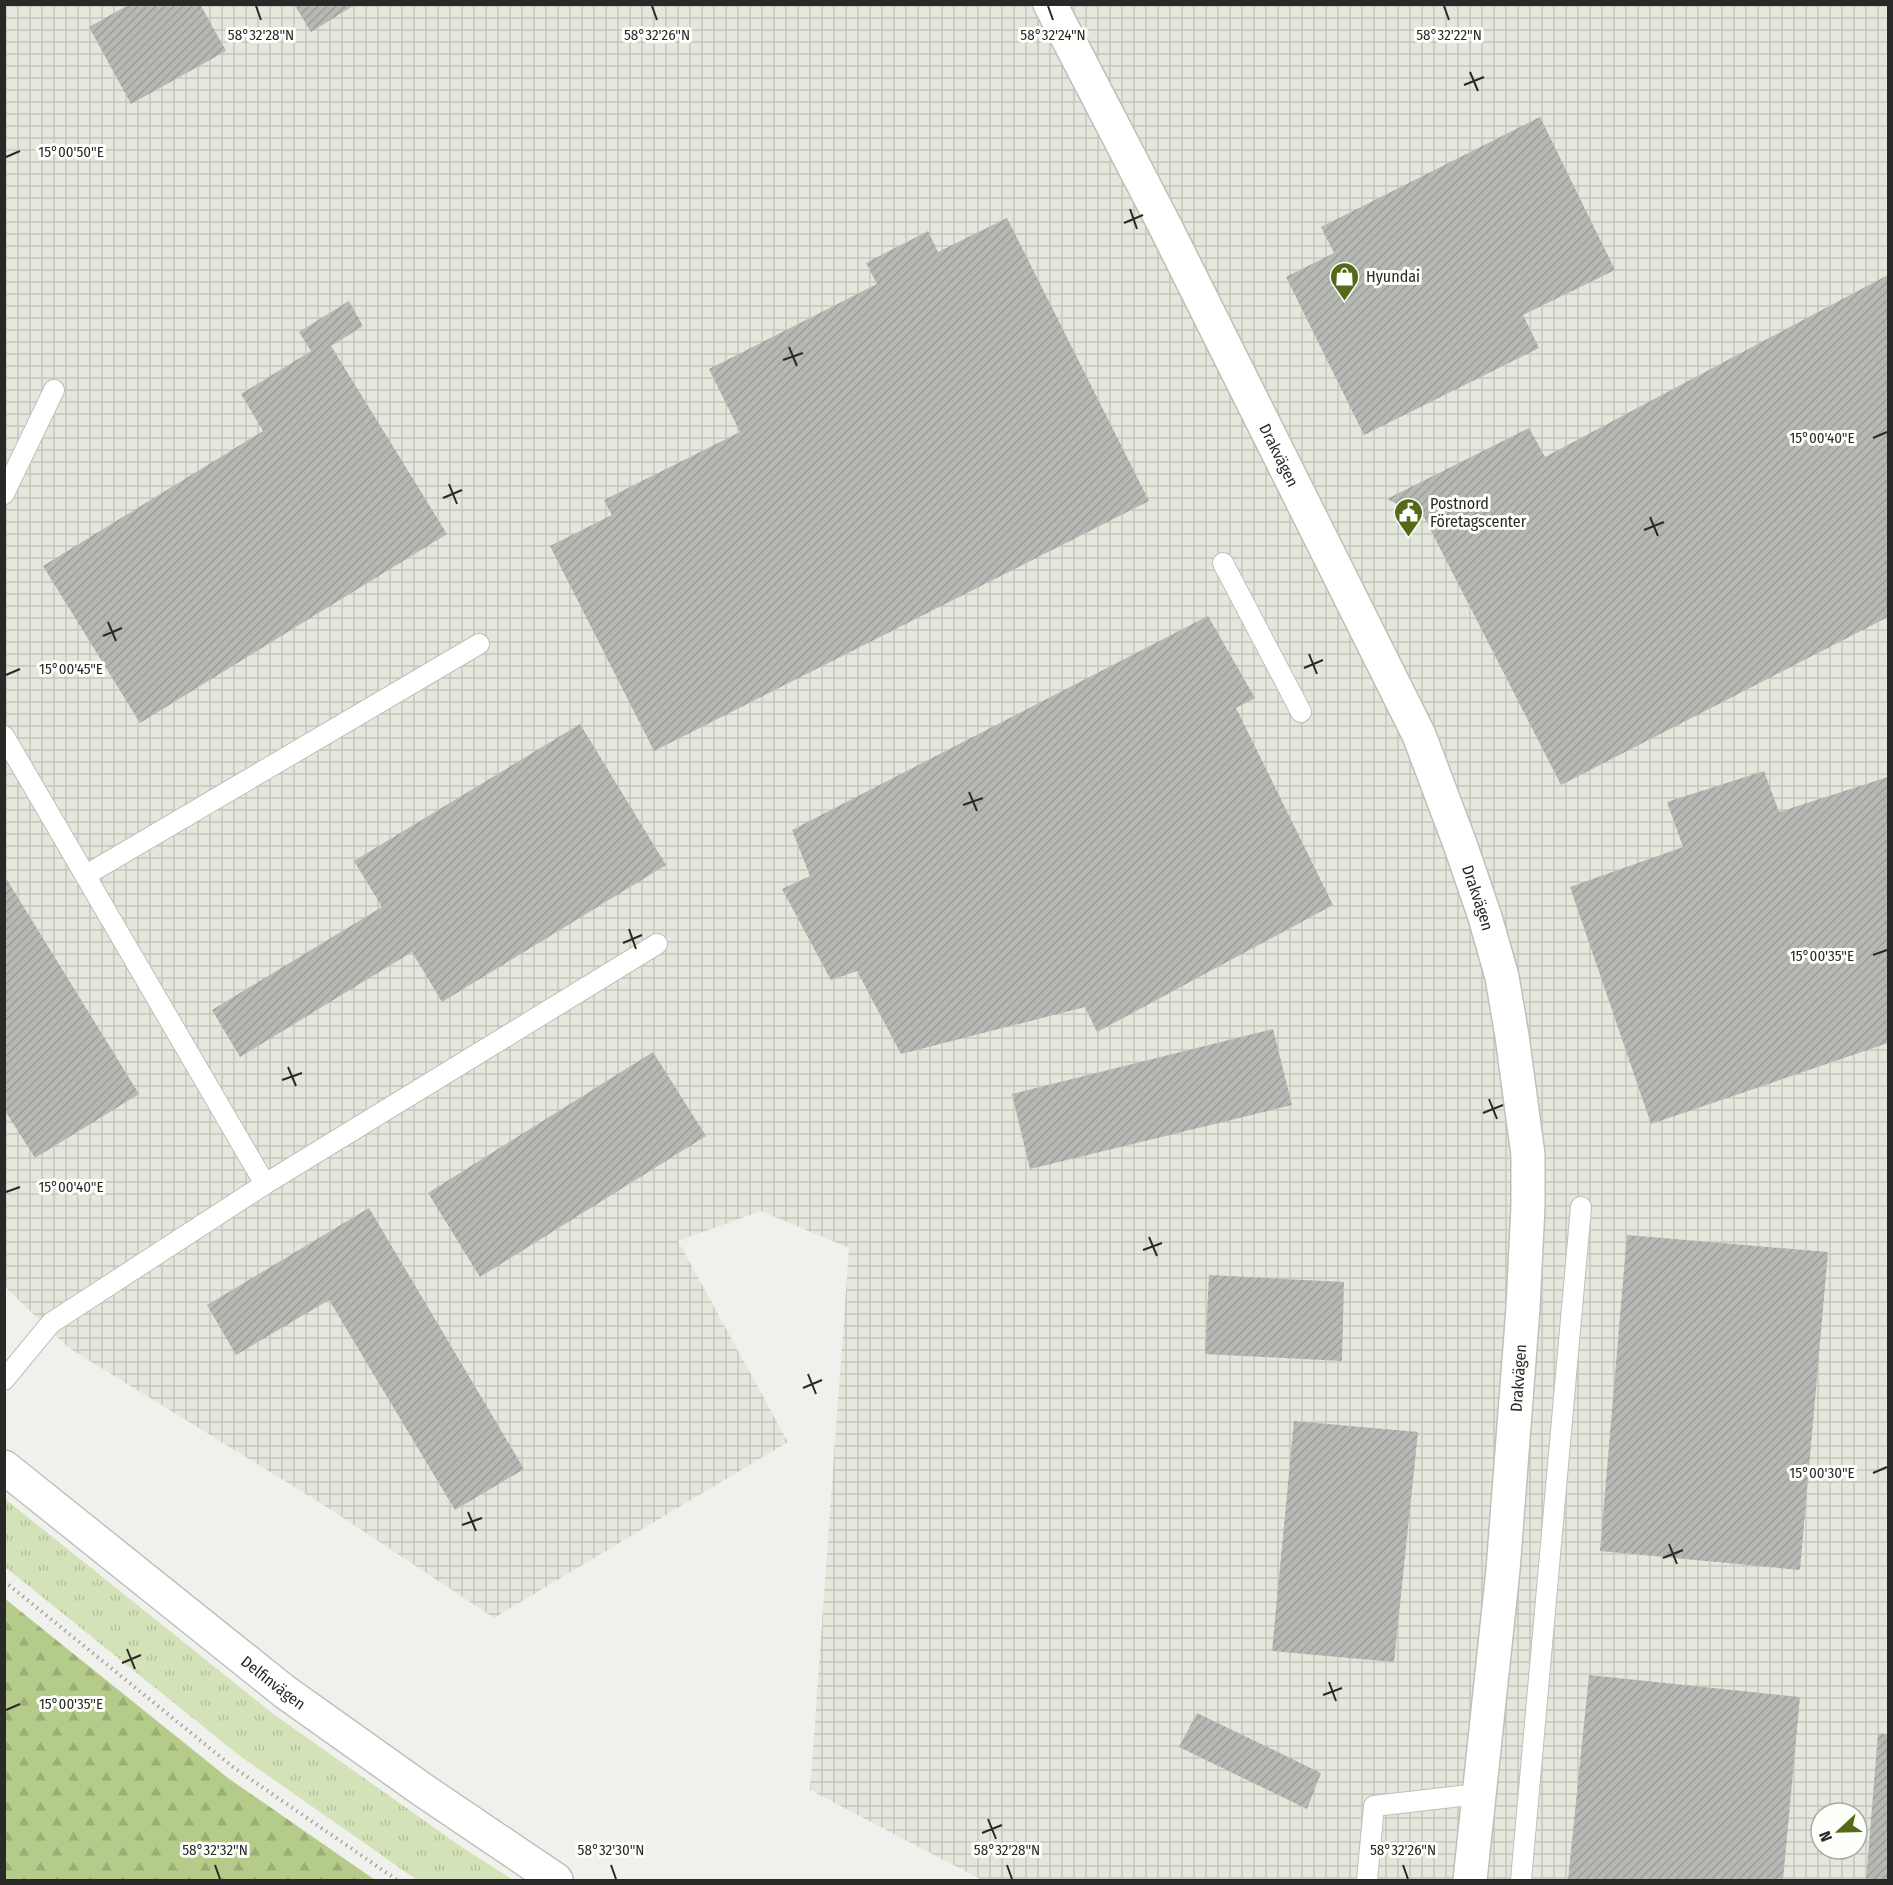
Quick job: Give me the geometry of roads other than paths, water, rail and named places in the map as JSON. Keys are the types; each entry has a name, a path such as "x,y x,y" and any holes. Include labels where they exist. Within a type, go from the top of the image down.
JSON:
{"street":[{"name":"Drakvägen","path":"1050,4 1186,267 1419,735 1460,844 1485,917 1502,977 1528,1155 1528,1206 1523,1308 1503,1570 1470,1881"},
{"name":"Delfinvägen","path":"4,1467 285,1692 556,1881"}],"lane":[{"path":"4,494 54,390"},
{"path":"1223,563 1300,712"},
{"path":"86,875 479,644"},
{"path":"4,736 265,1184"},
{"path":"4,1380 51,1323 265,1184 657,944"},
{"path":"1521,1881 1581,1207"},
{"path":"1367,1881 1374,1806 1478,1794"}],"place":[{"name":"Hyundai","path":"1345,302"},
{"name":"Postnord Företagscenter","path":"1409,538"}]}
